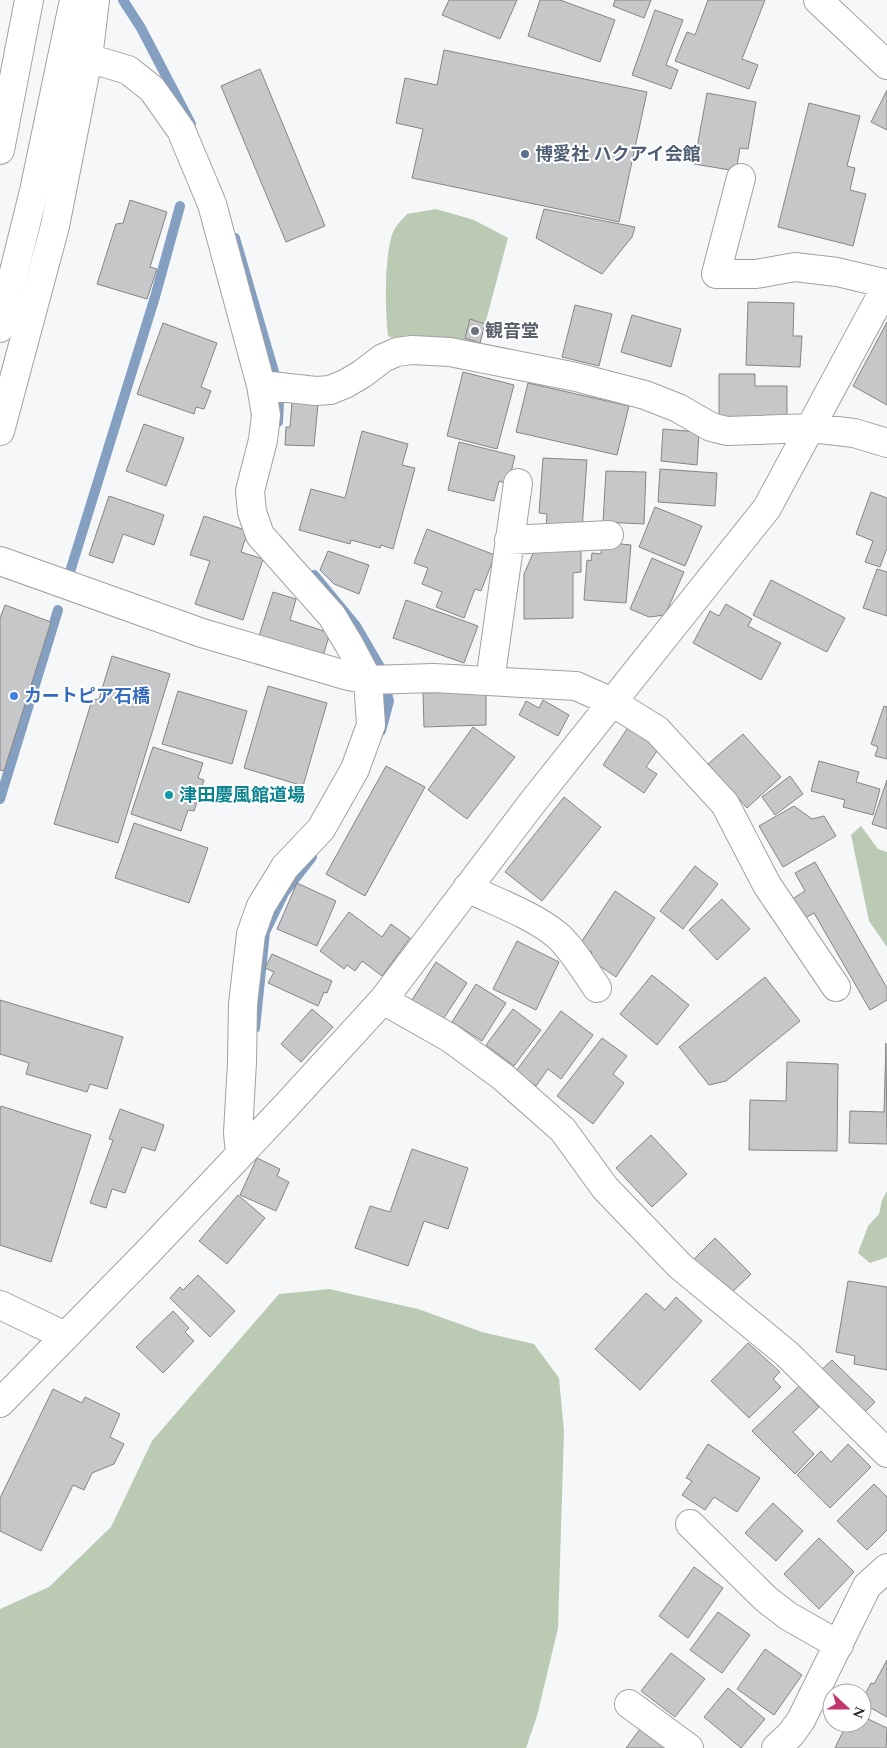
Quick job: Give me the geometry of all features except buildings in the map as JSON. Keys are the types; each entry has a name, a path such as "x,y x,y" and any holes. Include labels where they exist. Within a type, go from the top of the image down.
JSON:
{"main road":[{"path":"0,150 29,0"},
{"path":"0,328 34,191 74,0"},
{"path":"0,431 55,226 88,58 95,0"},
{"path":"818,0 887,65"},
{"path":"88,58 128,70 136,76 152,89 181,130 212,204 272,386 250,491 252,512 260,535 332,616 379,679 371,725 355,769 321,829 285,867 280,875 261,906 250,939 243,1004 238,1133 240,1154"},
{"path":"0,1403 145,1255 383,1000 467,888 612,702 767,508 887,284 837,272 795,267 756,274 716,274 741,178"},
{"path":"272,386 316,392 330,390 345,384 396,352 412,350 450,352 576,377 645,395 678,408 711,427 727,431 811,428 854,433 887,443"},
{"path":"490,680 518,483"},
{"path":"509,540 608,535"},
{"path":"0,561 202,633 345,675 379,679 434,678 576,686 612,702 657,730 725,804 767,885 836,987"},
{"path":"467,888 529,918 557,935 577,959 597,988"},
{"path":"383,1000 450,1038 503,1077 563,1130 605,1188 680,1266 786,1354 887,1453"},
{"path":"0,1305 65,1336"},
{"path":"690,1524 766,1599 788,1616 839,1644"},
{"path":"776,1748 791,1734 801,1720 867,1586 887,1568"},
{"path":"629,1704 689,1748"}],"green space":[{"path":"436,209 474,220 508,238 479,347 399,341 388,336 386,312 387,269 393,232 407,214"},
{"path":"861,826 878,849 887,852 887,947 869,921 851,835"},
{"path":"887,1191 887,1257 870,1263 858,1253 868,1226 879,1214 882,1200"},
{"path":"329,1289 418,1309 482,1332 534,1344 559,1378 564,1431 558,1628 537,1716 526,1748 0,1748 0,1609 49,1587 111,1527 152,1441 279,1294"}],"waterway":[{"path":"123,0 141,28 191,124"},
{"path":"69,575 155,297 180,206"},
{"path":"235,238 274,372 279,402 278,422"},
{"path":"314,575 356,626 380,667 389,701 381,731"},
{"path":"0,799 58,610"},
{"path":"255,1028 265,932 284,893 312,857"}],"place":[{"name":"博愛社 ハクアイ会館","path":"525,154"},
{"name":"観音堂","path":"475,331"},
{"name":"カートピア石橋","path":"14,696"},
{"name":"津田慶風館道場","path":"169,795"}]}
